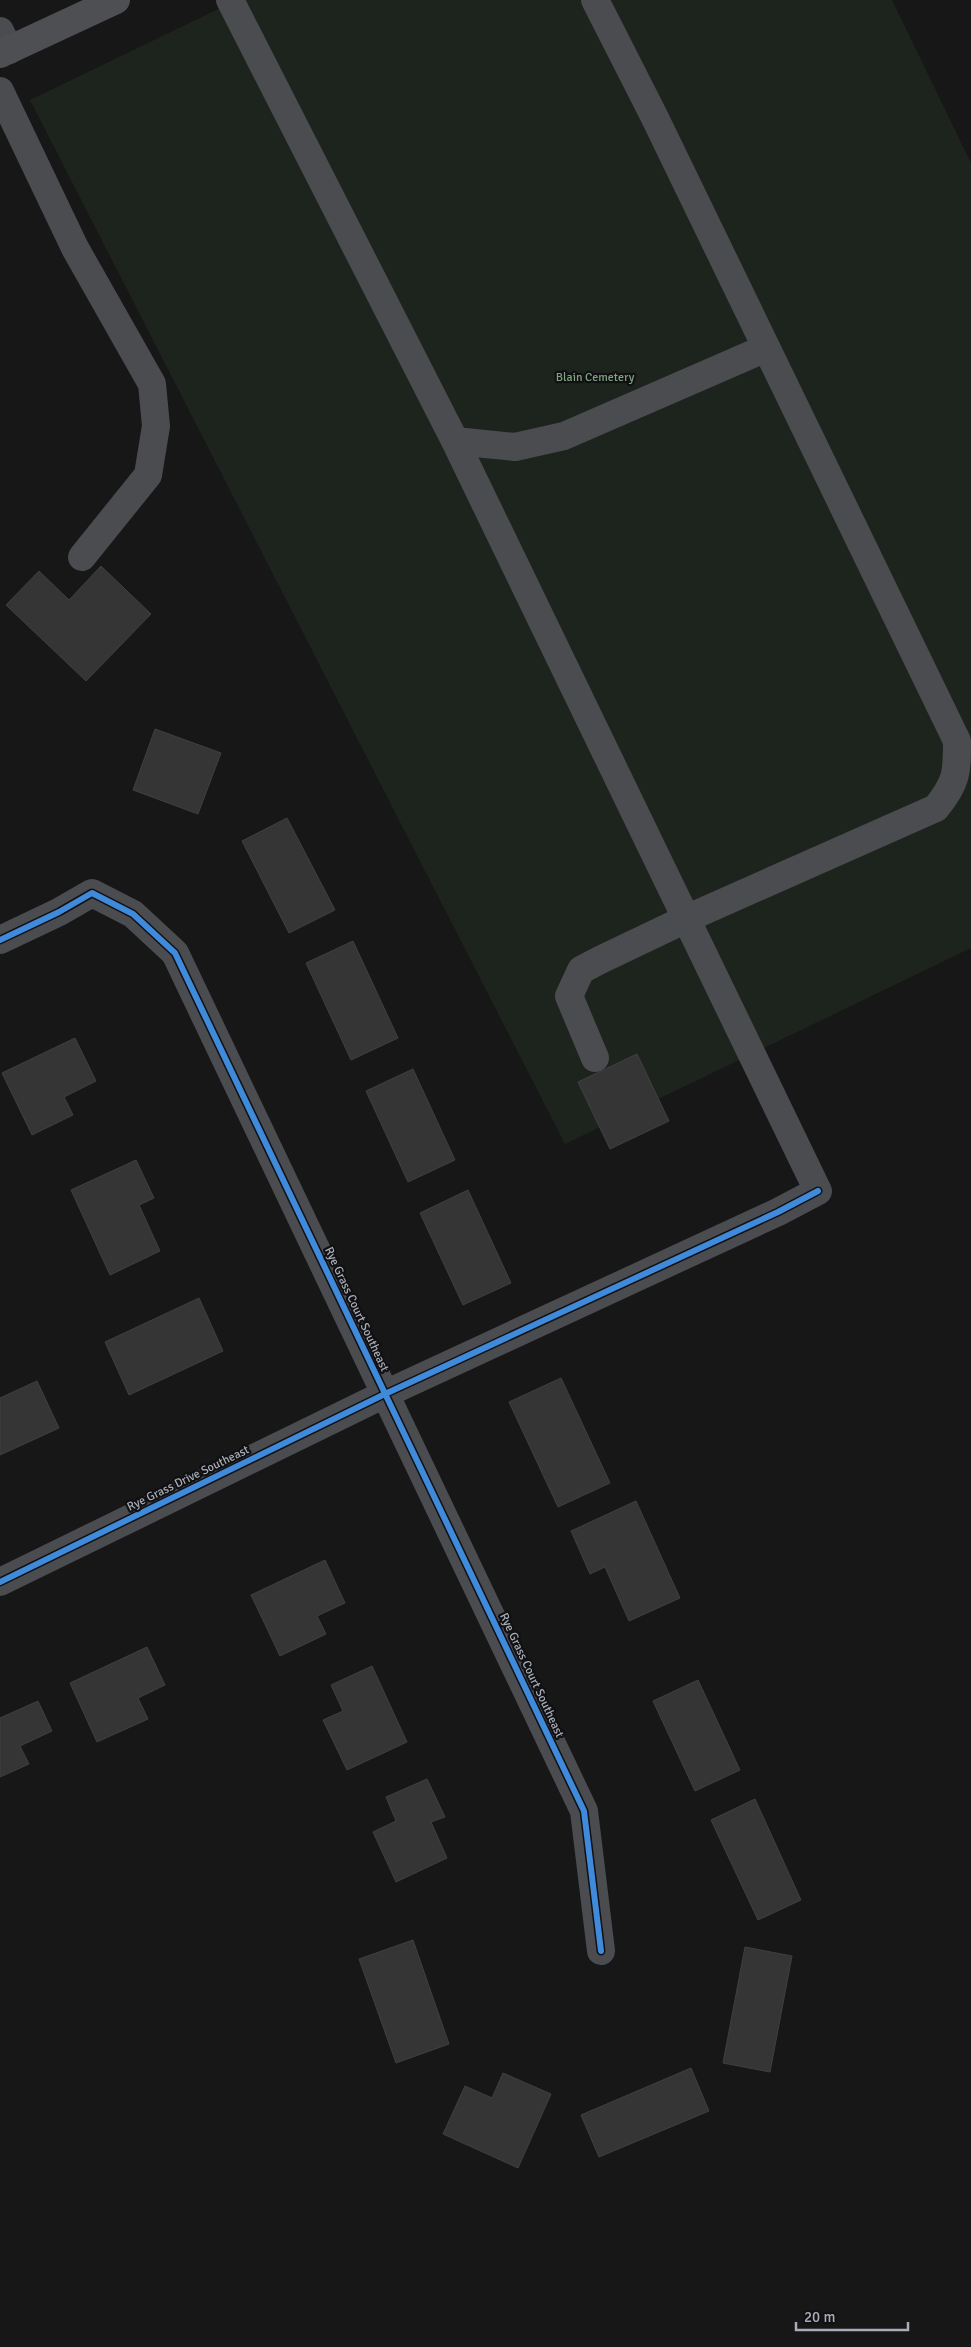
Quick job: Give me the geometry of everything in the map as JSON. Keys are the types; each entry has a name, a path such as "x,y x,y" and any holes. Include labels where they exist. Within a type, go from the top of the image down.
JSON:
{"main road":[{"path":"3,45 116,0"}],"street":[{"path":"230,0 455,441 688,918"},
{"path":"595,0 957,741 957,770 951,790 936,808 688,918 581,970 568,996 595,1058"},
{"path":"0,91 75,248 152,384 156,426 148,475 82,557"},
{"path":"455,441 515,448 564,436 766,348"},
{"name":"Rye Grass Court Southeast","path":"0,940 59,912 92,893 133,914 175,953 584,1811 600,1952"},
{"name":"Rye Grass Drive Southeast","path":"0,1582 386,1394 778,1212 818,1191 688,918"}],"green space":[{"name":"Blain Cemetery","path":"237,0 892,0 971,163 971,948 565,1144 30,100"}],"building":[{"path":"101,566 151,614 86,681 6,605 39,571 69,600"},
{"path":"155,729 221,753 198,814 133,790"},
{"path":"287,818 335,910 289,933 242,841"},
{"path":"353,941 398,1038 351,1060 306,963"},
{"path":"75,1038 96,1081 64,1097 73,1115 32,1135 2,1073"},
{"path":"637,1054 669,1121 610,1149 578,1082"},
{"path":"413,1069 455,1160 408,1182 366,1091"},
{"path":"136,1160 154,1198 139,1205 160,1251 110,1275 71,1190"},
{"path":"468,1190 511,1283 463,1305 420,1213"},
{"path":"199,1298 223,1351 129,1395 105,1342"},
{"path":"561,1378 610,1483 558,1507 509,1402"},
{"path":"37,1381 59,1428 0,1455 0,1398"},
{"path":"636,1501 680,1598 629,1621 605,1567 590,1574 571,1531"},
{"path":"325,1560 345,1603 317,1616 326,1634 280,1656 251,1595"},
{"path":"147,1647 165,1685 138,1698 148,1719 97,1742 70,1683"},
{"path":"372,1666 407,1742 347,1770 323,1720 343,1711 331,1685"},
{"path":"698,1680 740,1770 695,1791 653,1701"},
{"path":"38,1701 52,1731 20,1746 29,1764 0,1777 0,1718"},
{"path":"427,1779 445,1817 431,1822 447,1858 396,1882 373,1832 396,1821 386,1797"},
{"path":"755,1799 801,1900 758,1920 711,1820"},
{"path":"413,1940 449,2044 396,2063 359,1959"},
{"path":"745,1947 792,1956 770,2072 723,2063"},
{"path":"691,2068 709,2111 599,2157 581,2115"},
{"path":"503,2073 551,2094 518,2168 443,2134 465,2086 492,2098"}],"cycle path":[{"path":"0,940 59,912 92,893 133,914 175,953 584,1811 601,1951"},
{"path":"0,1582 385,1394 778,1212 818,1191"}]}
